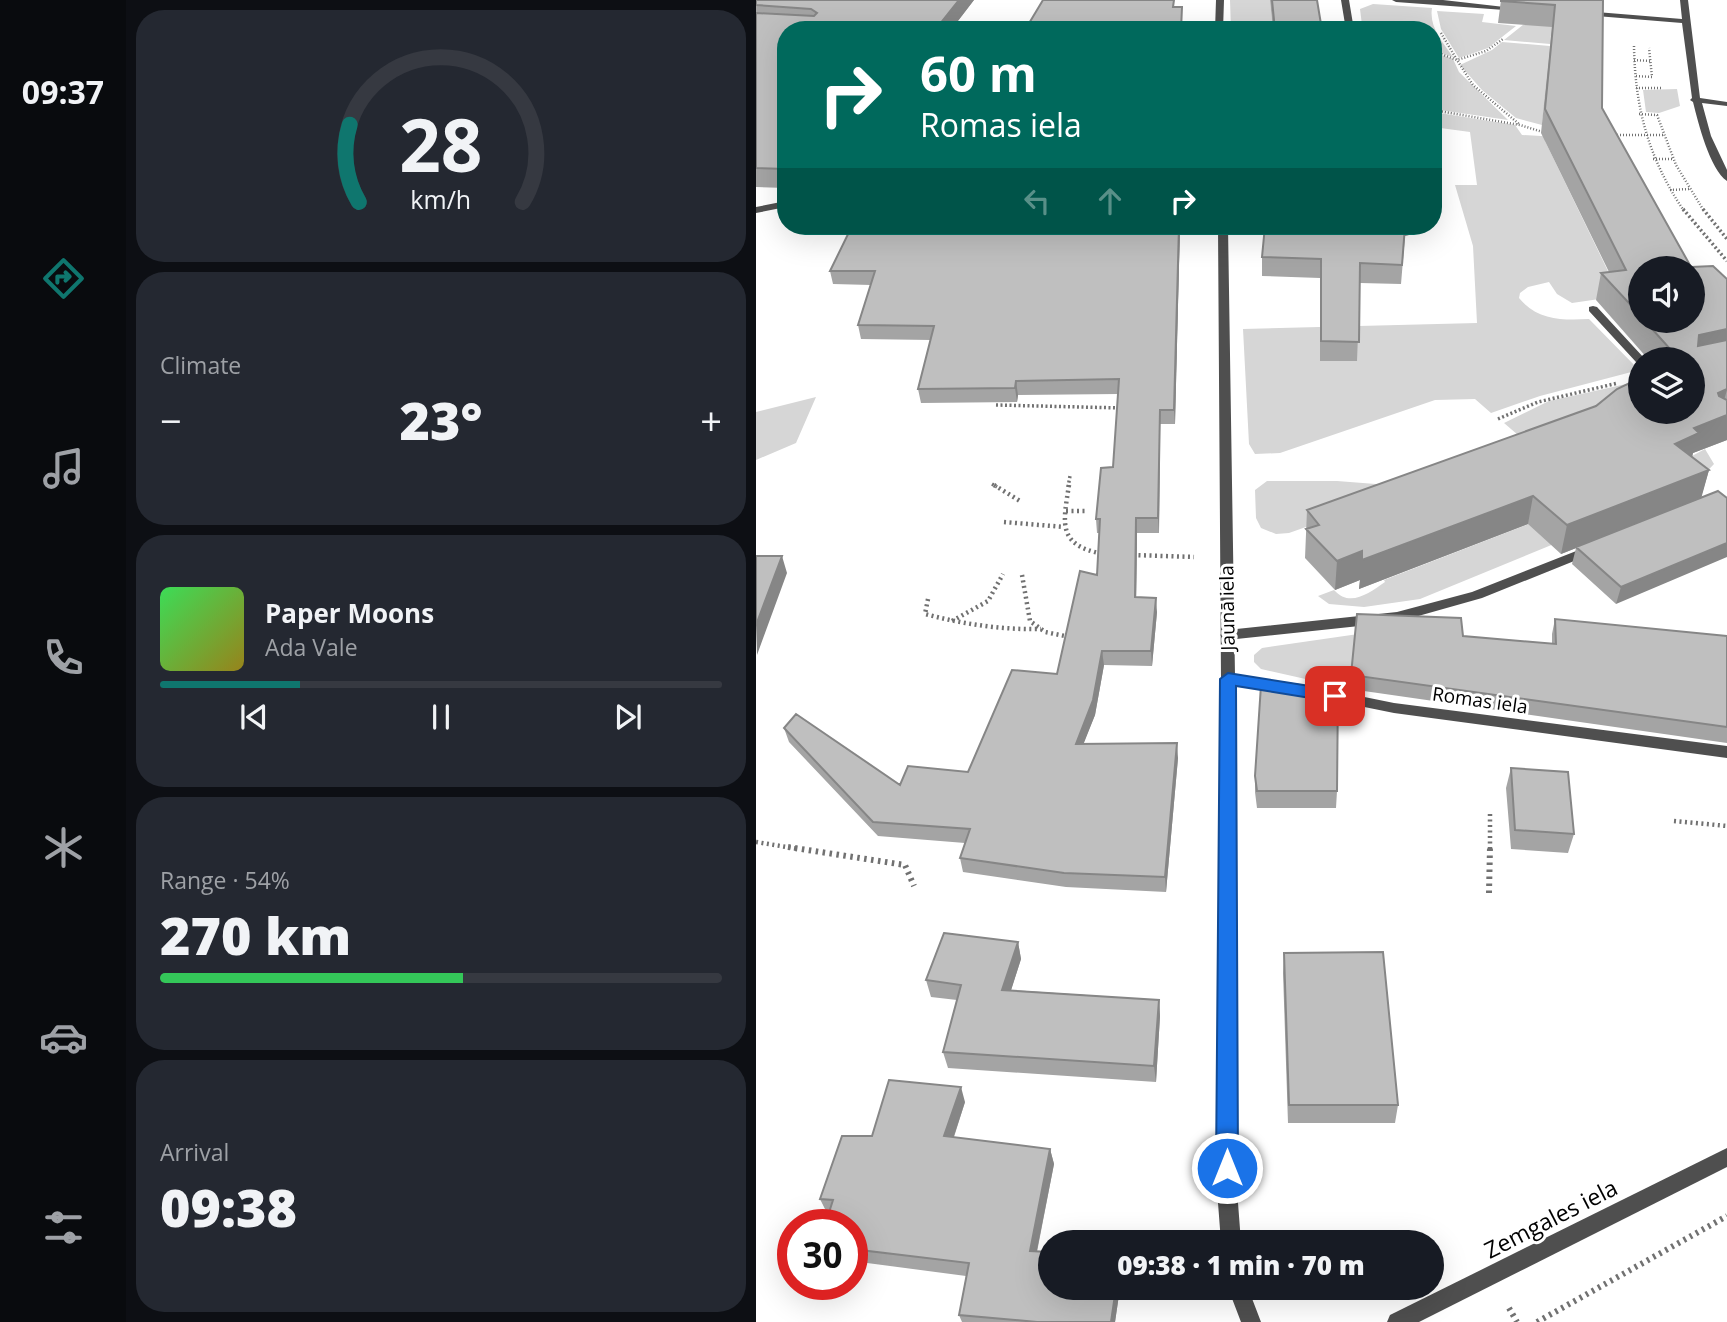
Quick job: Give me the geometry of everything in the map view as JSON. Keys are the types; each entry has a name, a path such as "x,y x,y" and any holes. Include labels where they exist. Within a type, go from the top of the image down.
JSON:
{"street":[{"path":"1219,21 1220,0"},
{"path":"1345,0 1348,21"},
{"path":"1396,0 1527,9"},
{"path":"1684,0 1694,100 1706,137 1727,178"},
{"path":"1570,12 1686,21"},
{"path":"1694,100 1727,104"},
{"path":"756,210 777,206"},
{"name":"Jaunā iela","path":"1223,235 1228,679 1227,1190 1230,1230"},
{"path":"1593,309 1628,347"},
{"path":"1227,635 1397,617 1477,595 1603,545"},
{"name":"Romas iela","path":"1228,679 1284,686 1394,708 1727,752"},
{"name":"Zemgales iela","path":"1397,1322 1727,1157"},
{"path":"1243,1300 1251,1322"}],"path":[{"path":"1634,17 1634,60 1642,135 1670,190 1696,227 1727,261"},
{"path":"1634,36 1649,37 1652,76 1636,76"},
{"path":"1442,54 1457,60 1457,66 1478,89 1520,125"},
{"path":"1634,60 1650,61"},
{"path":"1442,112 1556,133"},
{"path":"1639,114 1657,114 1662,135 1689,190 1727,239"},
{"path":"1603,134 1662,135"},
{"path":"1652,159 1674,159"},
{"path":"1670,190 1689,190"},
{"path":"1498,419 1538,402 1627,381"},
{"path":"996,405 1123,407 1122,419"},
{"path":"1070,476 1064,527 1072,545 1082,550 1116,554"},
{"path":"992,484 1020,500"},
{"path":"1066,511 1087,511"},
{"path":"1004,522 1064,527"},
{"path":"1129,555 1202,557"},
{"path":"952,622 988,601 1003,574"},
{"path":"1022,575 1030,621 1041,629"},
{"path":"928,599 925,614 952,622 1005,631 1041,629 1070,637"},
{"path":"1489,893 1490,814"},
{"path":"1674,821 1727,827"},
{"path":"756,842 905,865 914,886"},
{"path":"1537,1322 1727,1216"}],"shaded area":[{"path":"1230,0 1270,0 1272,21 1231,21"},
{"path":"1373,4 1432,8 1432,21 1362,21 1360,9"},
{"path":"1437,11 1484,14 1482,22 1516,26 1488,48 1459,58 1442,31 1442,21 1439,21"},
{"path":"1533,17 1553,18 1550,44 1504,40"},
{"path":"1442,40 1453,57 1442,53"},
{"path":"1502,42 1550,46 1542,125 1516,118 1482,90 1460,65 1492,50"},
{"path":"1442,55 1453,59 1459,72 1508,120 1442,110"},
{"path":"1677,89 1680,106 1659,113 1646,112 1643,90"},
{"path":"1442,113 1515,125 1522,135 1558,137 1545,141 1620,296 1572,303 1557,294 1549,282 1528,287 1520,293 1519,298 1526,306 1543,315 1560,319 1589,319 1628,359 1628,373 1540,396 1491,413 1475,399 1435,400 1280,453 1255,454 1249,444 1243,329 1477,323 1473,246 1455,185 1477,185 1470,132 1442,128"},
{"path":"1628,384 1628,424 1518,435 1504,423 1549,401"},
{"path":"816,397 796,443 756,460 756,412"},
{"path":"1705,449 1714,464 1696,483 1683,491 1420,599 1364,607 1329,604 1318,596 1334,590 1346,598 1360,597 1385,582 1384,580 1660,473"},
{"path":"1267,481 1337,481 1440,489 1334,517 1289,533 1276,534 1261,528 1256,518 1255,490"},
{"path":"1386,630 1355,641 1350,689 1261,669 1254,662 1254,655 1262,648"}],"building":[{"path":"756,0 959,0 942,21 777,21 777,169 756,168 756,13 814,16 817,13 811,9 756,5"},
{"path":"1043,0 1174,0 1173,7 1182,7 1181,21 1030,21"},
{"path":"1272,0 1317,0 1320,21 1274,21"},
{"path":"1603,0 1602,108 1685,256 1628,256 1628,302 1601,273 1626,270 1545,109 1555,5 1501,1"},
{"path":"848,235 1179,235 1174,410 1160,410 1158,518 1136,518 1135,597 1156,598 1151,651 1102,651 1093,700 1076,744 1177,743 1165,877 1064,873 960,858 970,829 873,822 784,728 796,714 900,785 908,766 968,772 1012,670 1057,674 1080,571 1097,575 1100,519 1096,519 1101,468 1113,467 1119,379 1016,381 1015,388 918,389 934,326 858,325 875,271 830,271"},
{"path":"1264,235 1404,235 1402,265 1360,263 1359,342 1321,341 1321,259 1262,257"},
{"path":"1705,266 1713,266 1727,279 1727,329 1699,335 1698,346 1727,340 1727,389 1718,393 1727,400 1727,415 1705,424 1705,347 1668,347 1656,333 1705,333"},
{"path":"1628,384 1628,424 1704,424 1694,428 1699,433 1675,444 1709,470 1567,525 1533,496 1362,560 1362,551 1337,561 1306,529 1319,525 1307,510 1596,406"},
{"path":"1718,491 1727,498 1727,543 1621,587 1576,547"},
{"path":"756,556 782,556 756,625"},
{"path":"1357,614 1461,618 1463,636 1556,644 1555,619 1727,636 1727,727 1351,675"},
{"path":"1261,685 1338,688 1337,791 1257,791 1255,776"},
{"path":"1511,768 1568,772 1574,834 1515,830"},
{"path":"944,933 1018,942 1002,990 1159,1000 1154,1066 943,1052 961,985 926,980"},
{"path":"1383,952 1398,1105 1289,1105 1284,953"},
{"path":"889,1080 961,1087 944,1136 1050,1149 1030,1251 1038,1251 1038,1300 1114,1300 1111,1322 1037,1322 959,1315 969,1263 868,1251 868,1209 830,1209 833,1200 820,1199 842,1136 872,1136"}],"route":[{"path":"1227,1168 1228,679 1335,696"}]}
